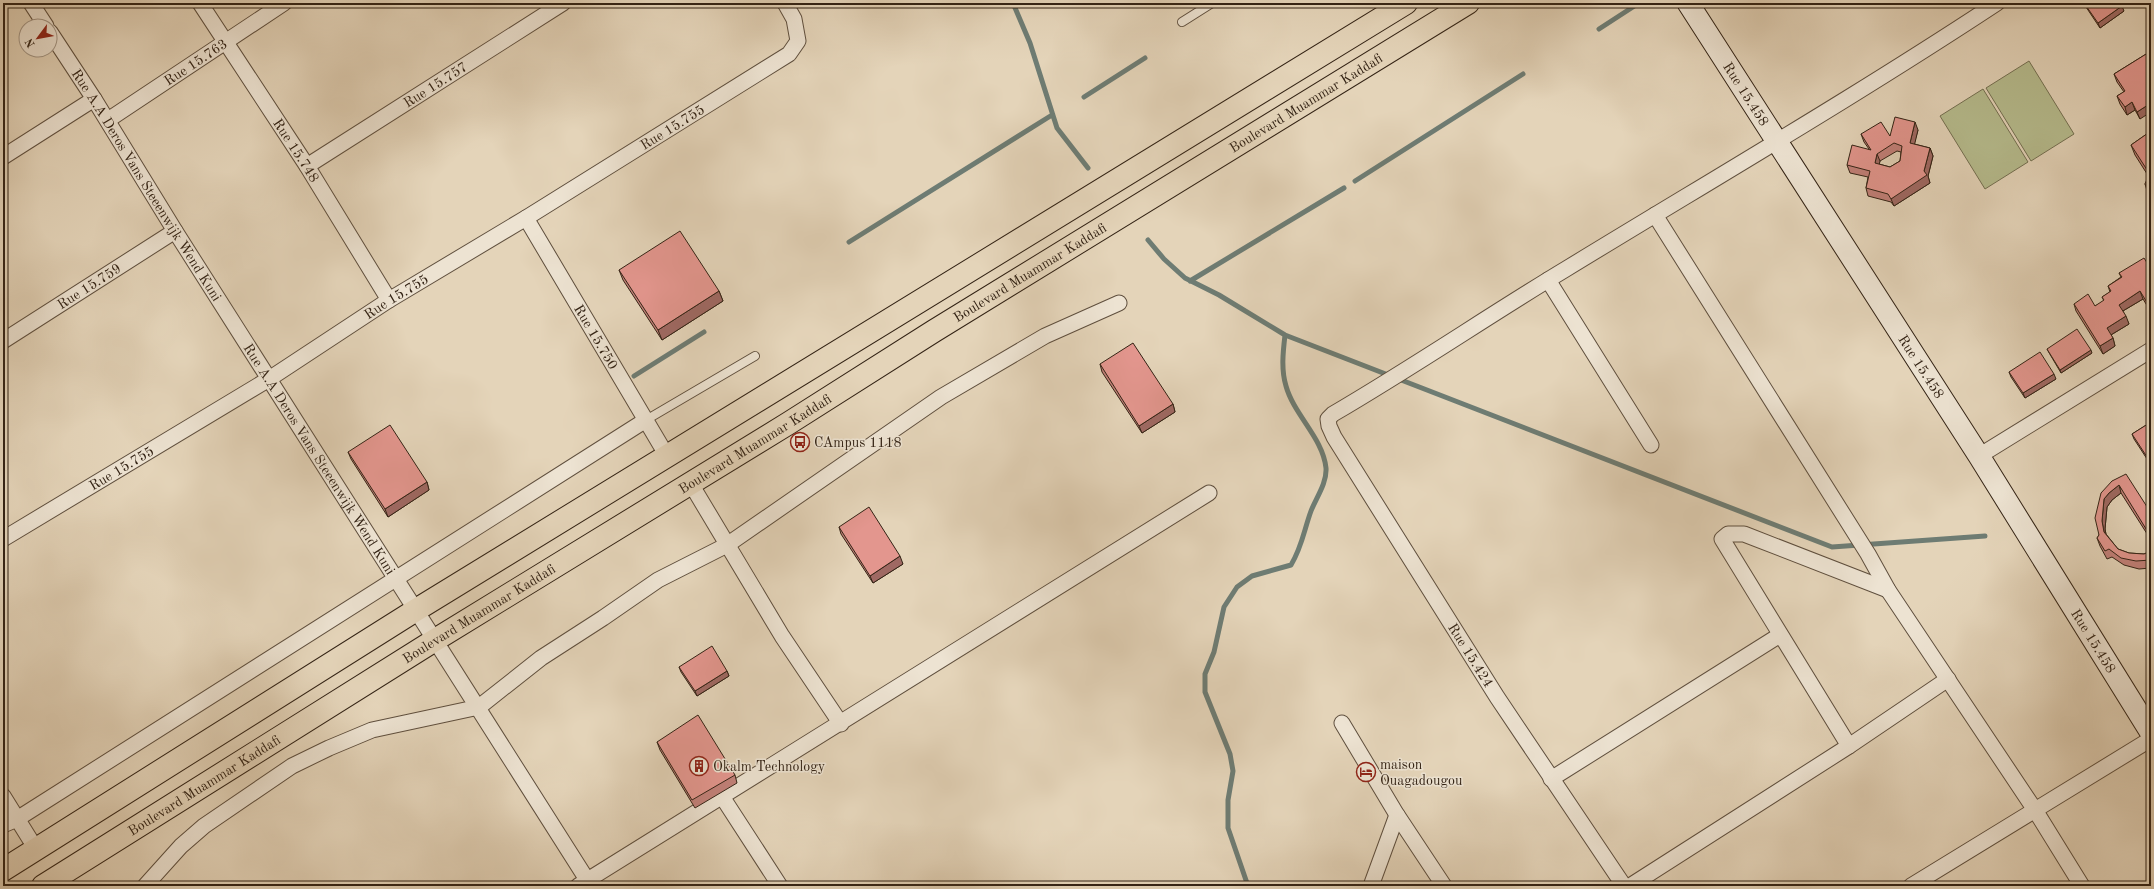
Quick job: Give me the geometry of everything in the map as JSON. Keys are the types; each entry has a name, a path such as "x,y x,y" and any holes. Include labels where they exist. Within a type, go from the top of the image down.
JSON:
{"main road":[{"path":"3,870 416,610 921,302 1406,3"},
{"name":"Boulevard Muammar Kaddafi","path":"54,883 435,640 691,484 934,331 1468,3"},
{"name":"Rue 15.458","path":"1688,3 1979,456 2151,733"}],"street":[{"path":"31,3 41,18"},
{"name":"Rue 15.748","path":"200,3 307,166 389,300"},
{"name":"Rue 15.763","path":"108,120 284,3"},
{"name":"Rue 15.757","path":"307,166 563,3"},
{"name":"Rue 15.755","path":"3,539 269,379 389,300 526,218 789,54 798,41 794,20 785,3"},
{"path":"1651,445 1548,280 1927,50 1997,3"},
{"name":"Rue A.A Deros Vans Steeenwijk Wend Kuni","path":"58,44 108,120 175,231 478,707 585,884"},
{"path":"3,157 94,99"},
{"path":"1655,215 1868,554 1888,590 2035,810 2082,886"},
{"name":"Rue 15.750","path":"526,218 667,456"},
{"name":"Rue 15.759","path":"3,341 175,231"},
{"name":"Rue 15.424","path":"1548,280 1382,386 1333,414 1328,419 1331,430 1390,528 1551,779 1624,886"},
{"path":"145,886 181,846 204,826 292,766 328,748 372,730 478,707 540,658 603,618 658,580 727,545 942,397 1045,336 1119,303"},
{"path":"1979,456 2151,350"},
{"path":"3,825 17,819 646,420"},
{"path":"691,484 727,545 748,576 782,636 840,724"},
{"path":"585,884 721,795 840,724 1209,493"},
{"path":"1850,746 1722,542 1725,536 1744,534 1888,590"},
{"path":"1551,779 1780,635"},
{"path":"1630,886 1850,746 1948,678"},
{"path":"1342,723 1397,814 1444,886"},
{"path":"1911,886 2151,739"},
{"path":"721,795 780,886"},
{"path":"3,796 36,849"},
{"path":"1371,886 1397,814"}],"lane":[{"path":"1182,22 1212,3"},
{"path":"646,420 754,356"}],"green space":[{"path":"2029,61 2074,134 2031,161 1986,88"},
{"path":"1983,89 2028,162 1985,189 1940,116"}],"building":[{"path":"2084,3 2120,3 2122,6 2098,23"},
{"path":"2151,51 2151,103 2137,112 2132,102 2125,107 2117,96 2125,91 2114,74"},
{"path":"1895,117 1915,122 1910,143 1930,148 1924,171 1927,175 1891,199 1888,194 1866,188 1870,171 1847,165 1852,145 1871,150 1861,134 1881,122 1890,136","holes":["1894,143 1902,146 1900,161 1890,167 1875,163 1877,154"]},
{"path":"2151,131 2151,176 2131,145"},
{"path":"2151,176 2151,193 2145,184 2147,179"},
{"path":"680,231 719,291 658,330 619,270"},
{"path":"2144,258 2151,269 2151,309 2140,291 2119,305 2126,316 2107,328 2113,338 2100,346 2074,304 2088,294 2095,306 2104,300 2102,297 2111,291 2108,286 2122,277 2119,273"},
{"path":"2077,329 2091,350 2060,370 2047,349"},
{"path":"1133,343 1173,404 1139,426 1100,364"},
{"path":"2040,352 2054,374 2023,393 2009,372"},
{"path":"2151,422 2151,454 2147,457 2132,434"},
{"path":"390,425 427,482 385,509 348,452"},
{"path":"2126,474 2151,513 2151,537 2119,485 2104,499 2102,521 2104,532 2118,549 2129,553 2144,554 2151,551 2151,560 2136,561 2121,558 2109,549 2105,551 2097,538 2099,535 2095,518 2101,493 2112,481"},
{"path":"869,507 900,556 870,576 839,527"},
{"path":"712,646 727,671 695,691 679,667"},
{"name":"Okalm Technology","path":"698,715 735,775 692,800 657,742"}],"waterway":[{"path":"1013,3 1030,43 1057,128 1088,168"},
{"path":"1599,29 1639,3"},
{"path":"1084,97 1145,58"},
{"path":"1355,181 1523,74"},
{"path":"849,242 1052,115"},
{"path":"1190,281 1344,188"},
{"path":"1148,240 1164,259 1185,278 1219,295 1285,335 1832,547 1985,536"},
{"path":"634,376 704,332"},
{"path":"1248,886 1228,828 1228,800 1233,771 1230,754 1205,692 1205,674 1214,652 1224,607 1237,587 1252,576 1291,565 1298,552 1311,511 1325,479 1326,468 1320,447 1295,407 1284,380 1283,354 1285,335"}],"place":[{"name":"CAmpus 1118","path":"800,442"},
{"name":"Okalm Technology","path":"699,766"},
{"name":"maison Ouagadougou","path":"1366,772"}]}
